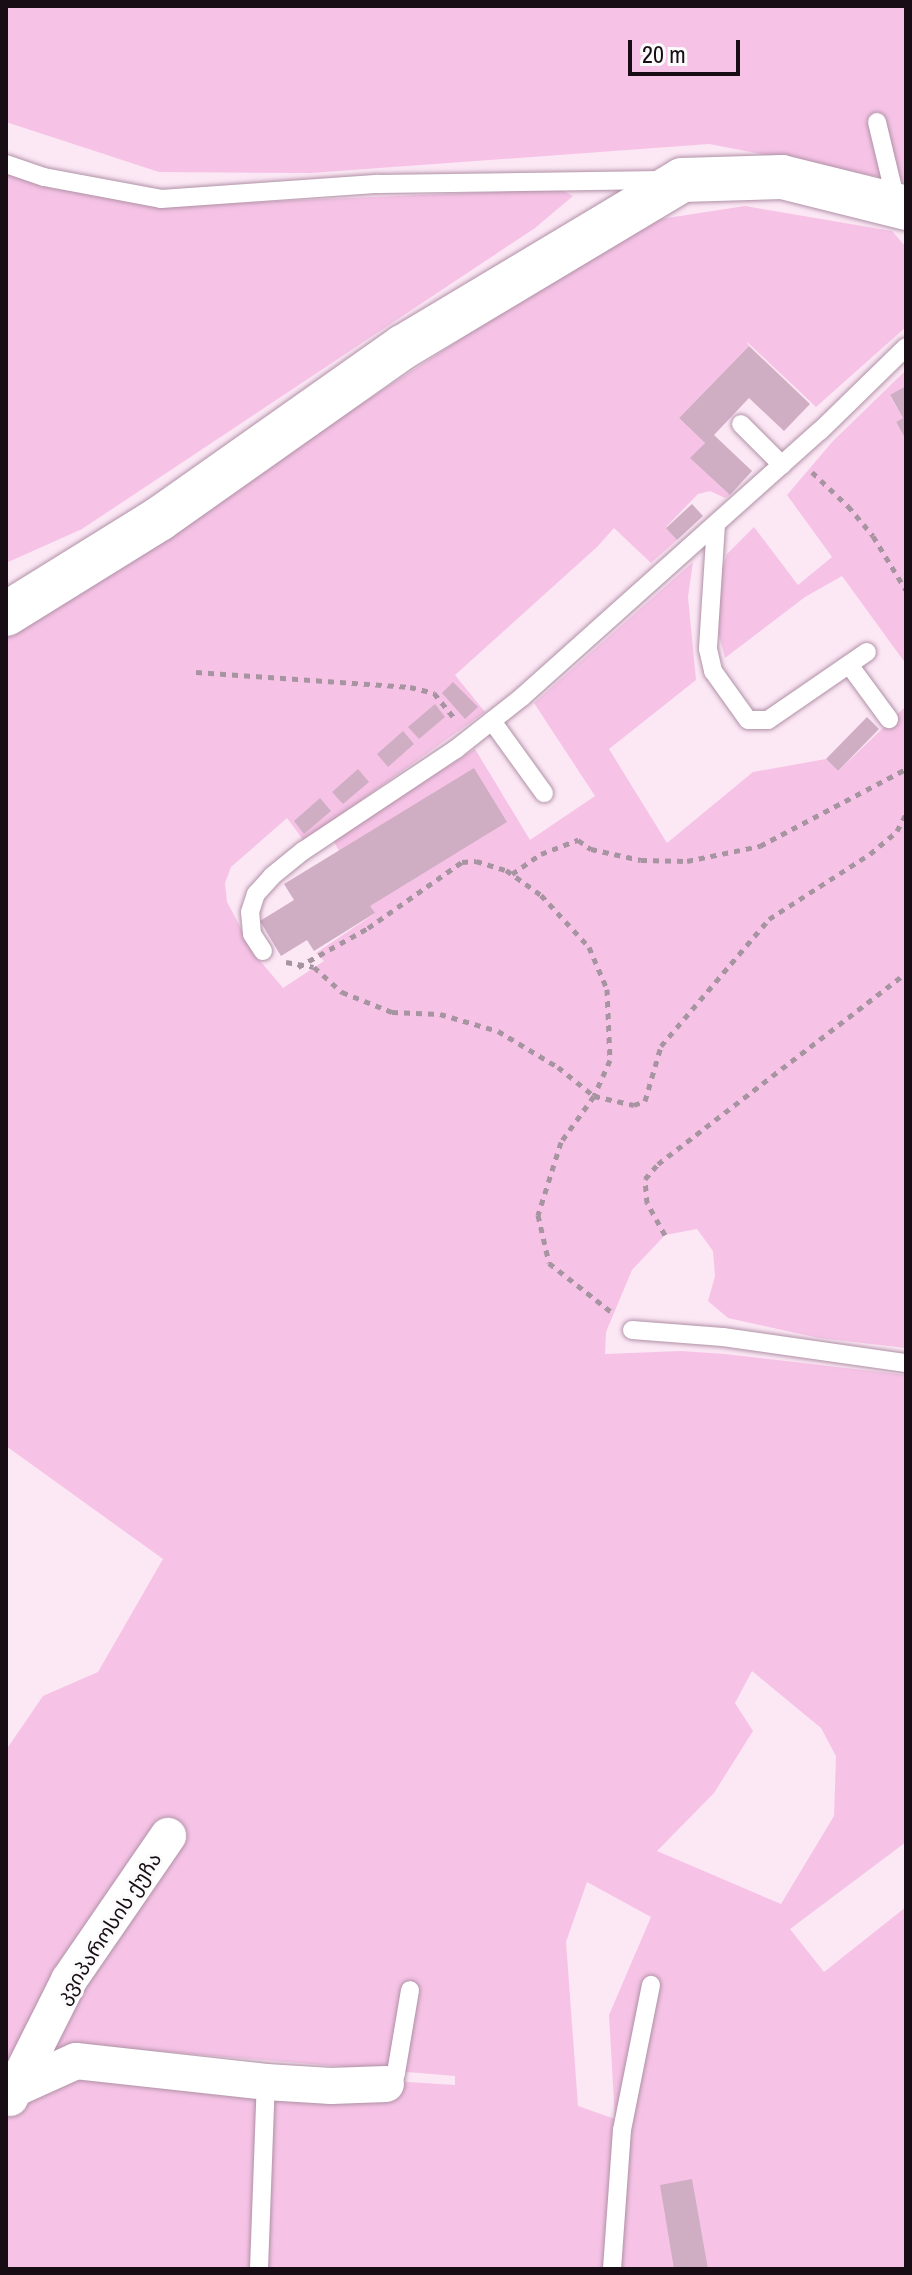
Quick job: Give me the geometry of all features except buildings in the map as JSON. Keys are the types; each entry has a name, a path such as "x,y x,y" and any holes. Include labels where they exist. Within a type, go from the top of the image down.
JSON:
{"street":[{"path":"6,614 159,519 403,347 682,180 782,177 901,206"},
{"name":"კვიპაროსის ქუჩა","path":"10,2098 69,1980 168,1836"},
{"path":"10,2098 76,2061 266,2082 331,2086 386,2084"}],"lane":[{"path":"877,122 901,206"},
{"path":"6,164 44,177 161,199 378,184 682,180"},
{"path":"263,951 252,934 250,912 256,894 272,876 492,721 787,460 906,347"},
{"path":"741,424 787,460"},
{"path":"716,524 708,649 713,671 748,720 768,720 867,652"},
{"path":"850,666 889,719"},
{"path":"492,721 544,793"},
{"path":"632,1330 723,1337 906,1363"},
{"path":"612,2269 622,2130 651,1985"},
{"path":"386,2084 393,2083 396,2073 410,1990"},
{"path":"259,2269 266,2082"}],"path":[{"path":"787,460 848,506 873,536 906,590"},
{"path":"196,672 410,687 434,693 470,738"},
{"path":"512,874 541,854 578,840 591,849 641,860 687,861 760,846 906,769"},
{"path":"263,951 298,967 314,967 342,992 392,1012 440,1014 498,1031 558,1067 594,1096 634,1105 645,1101 661,1046 769,919 870,854 897,831 906,814"},
{"path":"298,967 368,928 462,862 476,861 512,874 541,895 589,947 607,989 610,1060 594,1096 561,1142 538,1215 549,1263 572,1278 632,1330"},
{"path":"665,1235 647,1203 645,1179 658,1164 906,973"}],"shaded area":[{"path":"6,6 906,6 906,182 709,144 311,173 159,172 6,122"},
{"path":"6,173 54,189 186,205 560,189 573,196 535,228 82,529 6,563"},
{"path":"745,206 892,231 906,247 906,327 816,407 746,341 749,346 679,418 705,443 691,458 730,495 725,498 710,491 698,494 666,527 677,540 651,563 614,528 597,547 455,675 485,712 304,841 287,818 231,867 225,883 227,902 256,956 283,988 324,961 316,953 374,914 333,840 475,749 530,840 595,796 534,703 693,562 688,597 696,680 609,749 667,843 753,772 826,759 838,771 906,706 906,1348 819,1338 728,1318 708,1301 715,1276 713,1251 697,1229 665,1235 632,1270 606,1332 605,1354 681,1351 725,1354 906,1375 906,1842 790,1929 824,1972 906,1907 906,2269 6,2269 6,1750 43,1696 98,1672 163,1559 6,1446 6,635 602,247 654,220","holes":["752,1671 821,1728 836,1756 834,1816 781,1904 657,1851 714,1793 753,1731 735,1703","587,1882 651,1917 609,2015 615,2119 578,2106 566,1942","83,2045 455,2076 455,2085 76,2061 14,2088"]},
{"path":"906,370 906,386 890,396 903,418 896,422 906,440 906,664 842,576 805,597 725,658 716,625 717,585 727,554 754,527 798,585 832,557 787,495 833,441"}]}
